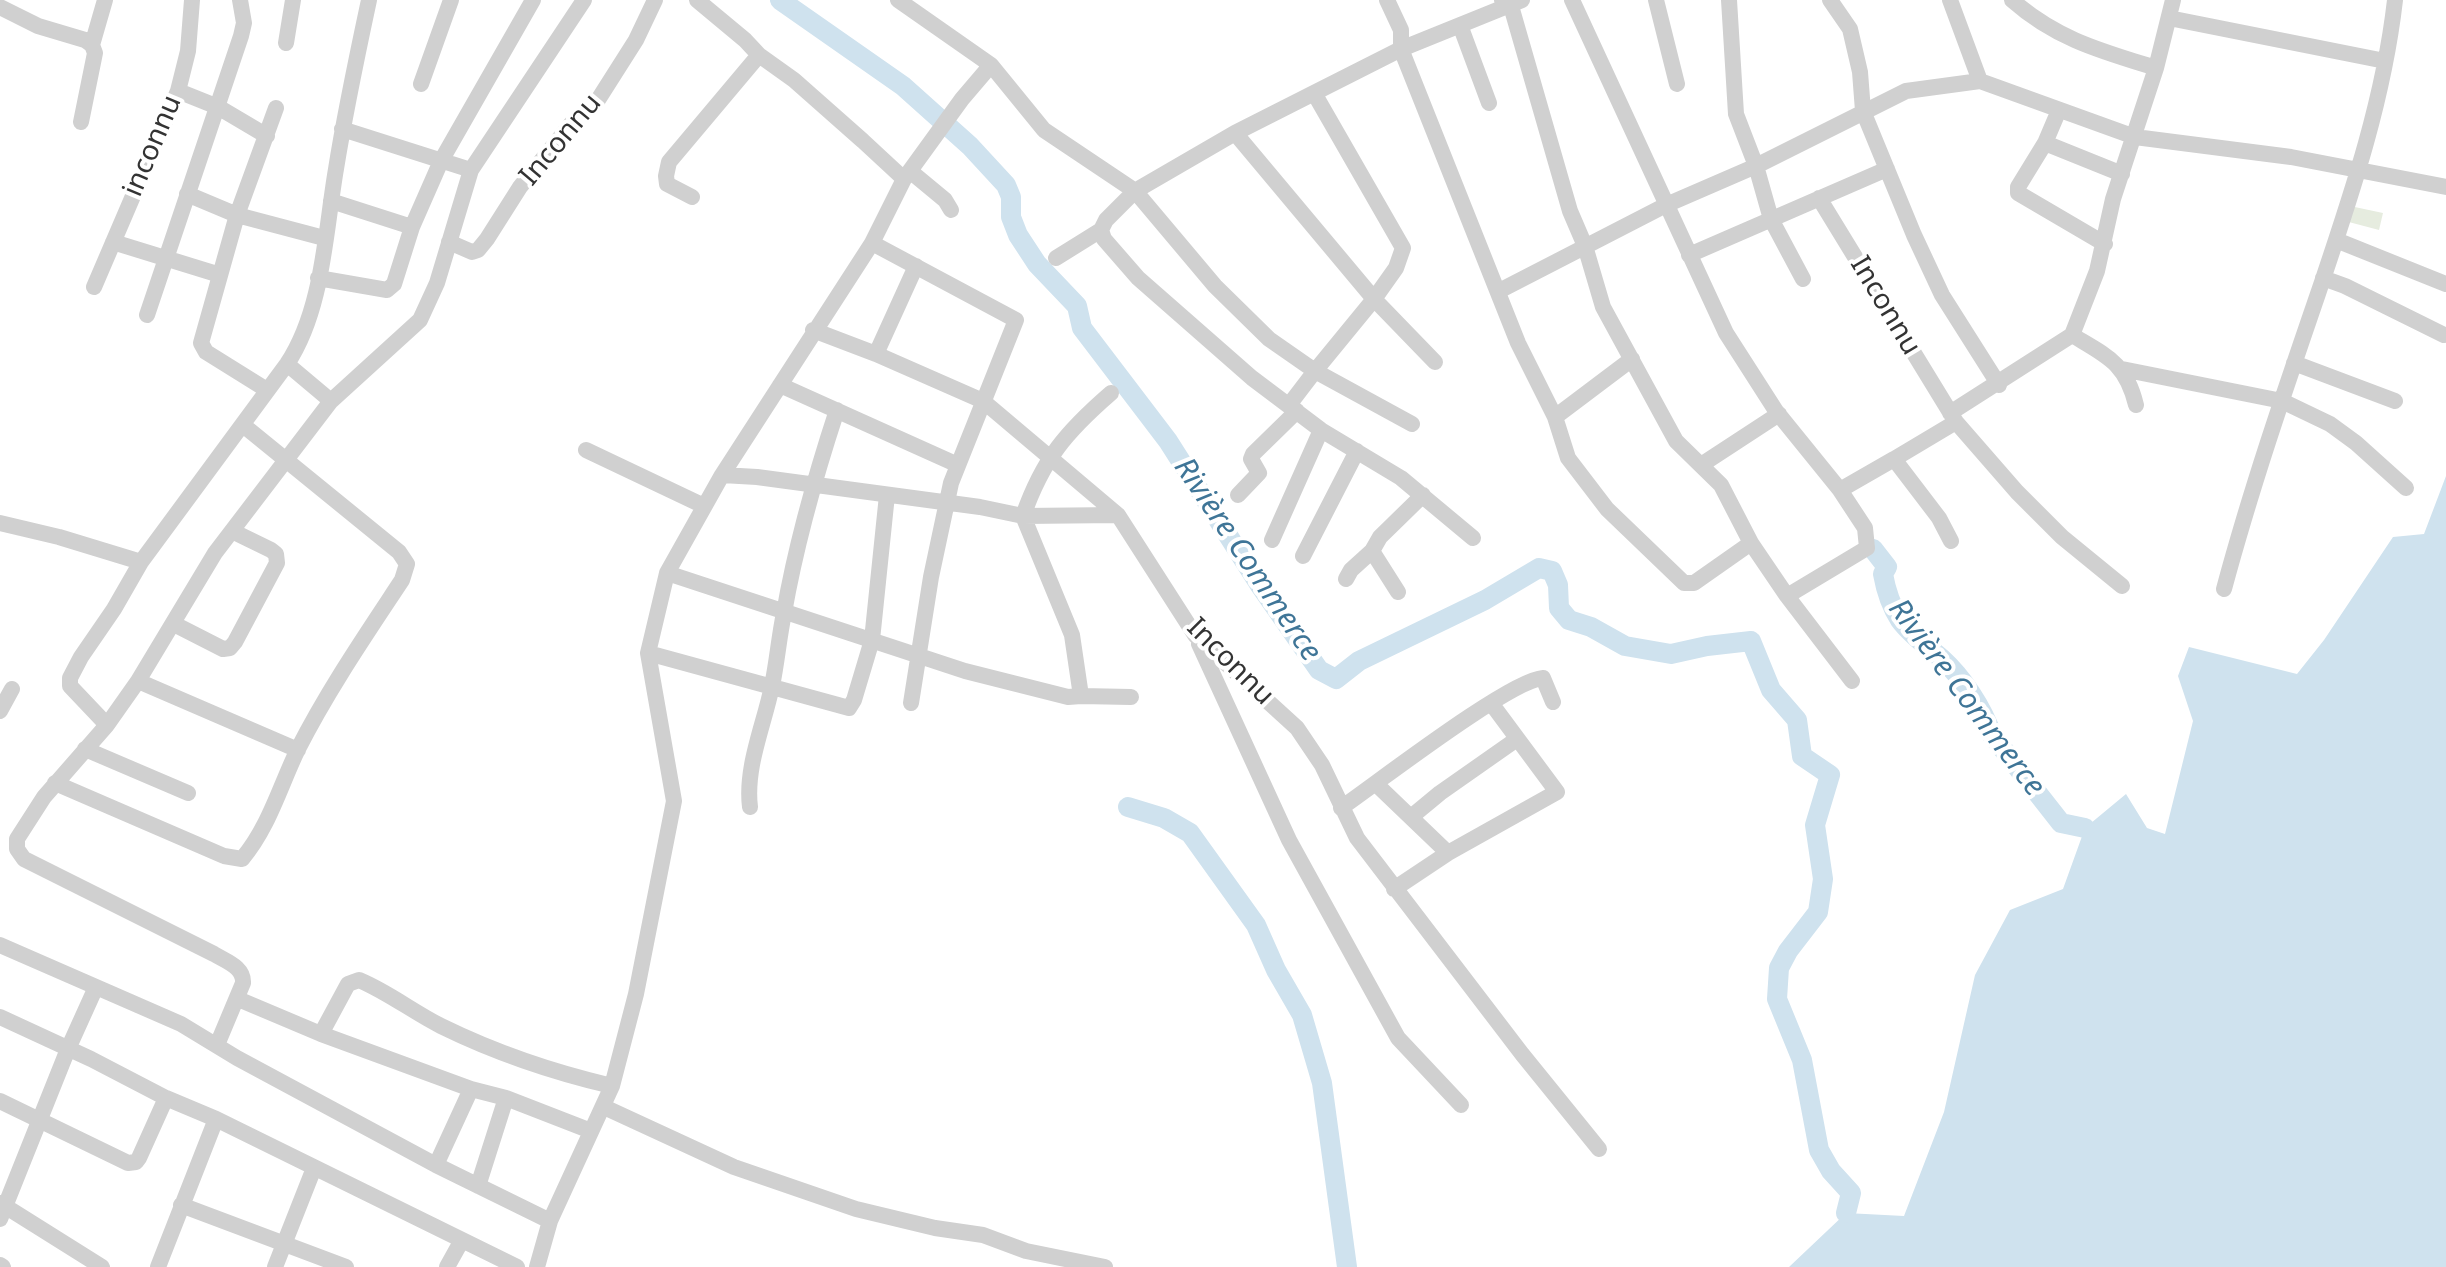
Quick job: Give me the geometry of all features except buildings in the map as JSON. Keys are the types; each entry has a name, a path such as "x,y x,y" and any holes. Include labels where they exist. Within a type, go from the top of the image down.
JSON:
{"street":[{"path":"92,45 105,0"},
{"name":"inconnu","path":"94,287 178,91 188,51 192,0"},
{"name":"inconnu","path":"147,315 244,23 240,0"},
{"path":"286,43 293,0"},
{"path":"107,725 75,693 70,686 70,678 141,562 299,346 311,316 342,129 369,0"},
{"path":"421,84 451,0"},
{"path":"318,278 391,288 412,227 441,161 533,0"},
{"name":"Inconnu","path":"238,999 244,975 240,970 36,865 19,854 17,839 55,783 107,725 174,624 215,553 331,401 420,320 437,283 471,170 584,0"},
{"name":"Inconnu","path":"449,242 472,252 478,250 520,187 571,124 596,103 636,40 655,0"},
{"path":"697,0 759,55 911,169 945,200 951,210"},
{"path":"898,0 991,65 1044,130 1137,194 1215,286 1269,339 1315,371 1412,424"},
{"path":"1387,0 1401,30 1401,49 1518,343 1555,417 1568,458 1586,484 1629,531 1684,583 1694,583 1751,543"},
{"path":"1572,0 1726,333 1779,414 1840,490 1865,528 1867,548 1787,596"},
{"path":"1656,0 1677,84"},
{"name":"Inconnu","path":"1729,0 1736,114 1756,166 1771,219 1803,279"},
{"name":"Inconnu","path":"1830,0 1850,29 1860,72 1863,111 1942,295 1999,385"},
{"path":"1950,0 1980,81"},
{"path":"2012,0 2062,37 2156,68"},
{"path":"1840,490 1894,459 2072,335 2097,271 2113,199 2156,68 2173,0"},
{"path":"2224,589 2247,505 2359,170 2385,61 2395,0"},
{"path":"1056,258 1101,230 1106,220 1137,194 1235,133 1401,49 1511,2 1570,211 1585,246 1603,307 1676,441 1721,485 1751,543 1852,681"},
{"path":"0,7 38,26 92,45 95,53 81,122"},
{"path":"2169,18 2385,61"},
{"path":"1460,25 1489,103"},
{"path":"692,197 667,184 669,162 759,55"},
{"path":"537,1267 550,1221 612,1086 636,994 674,801 648,653 667,573 722,475 872,243 911,169 991,65"},
{"path":"1499,291 1666,205 1756,166 1906,91 1980,81 2135,137 2291,157 2446,187"},
{"path":"178,91 218,107 267,136"},
{"path":"1238,495 1259,473 1251,459 1253,454 1293,408 1315,371 1374,299 1396,268 1403,248 1314,93"},
{"path":"267,390 202,348 201,343 237,215 276,108"},
{"path":"2059,110 2045,143 2018,187 2018,193 2105,244"},
{"path":"342,129 471,170"},
{"path":"1235,133 1374,299 1435,362"},
{"path":"2045,143 2122,174"},
{"path":"1689,255 1887,169"},
{"name":"inconnu","path":"187,194 237,215"},
{"name":"Inconnu","path":"1819,198 1953,418 2050,526 2122,586"},
{"path":"331,201 412,227"},
{"path":"237,215 324,238"},
{"path":"1101,230 1104,239 1138,278 1252,378 1321,430 1423,495 1473,538"},
{"path":"2336,240 2446,284"},
{"path":"113,242 220,275"},
{"path":"872,243 1016,320 946,502 911,703"},
{"path":"876,354 916,266"},
{"path":"2323,278 2444,335"},
{"name":"Inconnu","path":"813,330 983,401 1118,515 1195,635 1297,728 1322,765 1357,838 1522,1054 1599,1149"},
{"path":"2072,335 2112,359 2122,369 2131,383 2136,405"},
{"path":"1555,417 1632,359"},
{"path":"2294,363 2395,401"},
{"path":"287,364 331,401"},
{"path":"2122,369 2282,401 2330,424 2406,488"},
{"path":"780,385 958,465"},
{"path":"1081,696 1072,635 1023,516 1033,486 1049,456 1066,435 1111,393"},
{"path":"750,807 757,745 772,685 784,612 813,485 837,410"},
{"path":"1701,465 1779,414"},
{"path":"55,783 224,856 242,859 272,808 334,682 402,580 407,564 399,552 243,425"},
{"path":"1272,540 1321,430"},
{"path":"586,450 704,506"},
{"path":"1303,556 1357,451"},
{"path":"1894,459 1939,518 1951,541"},
{"path":"722,475 946,502 1023,516 1118,515"},
{"path":"648,653 849,708 872,640 887,495"},
{"path":"1346,579 1351,570 1372,551 1380,537 1423,495"},
{"path":"0,523 141,562"},
{"path":"174,624 223,649 230,648 235,642 277,563 276,554 271,550 232,531"},
{"path":"1372,551 1398,592"},
{"path":"667,573 1009,683 1068,697 1131,697"},
{"path":"1195,635 1289,840 1398,1038 1461,1105"},
{"path":"1341,808 1491,703 1533,678 1543,678 1553,702"},
{"path":"138,681 298,750"},
{"path":"0,711 12,689"},
{"path":"1394,889 1448,853 1557,792 1491,703"},
{"path":"1411,817 1517,739"},
{"path":"85,749 188,793"},
{"path":"1376,784 1448,853"},
{"path":"0,945 181,1024 436,1165 550,1221"},
{"path":"321,1034 348,984 359,980 438,1025 494,1051 564,1075 612,1086"},
{"path":"96,987 2,1209 102,1267"},
{"path":"217,1045 238,999 321,1034 591,1131"},
{"path":"0,1017 517,1267"},
{"path":"436,1165 471,1089"},
{"path":"0,1101 128,1163 136,1162 166,1098"},
{"path":"478,1186 506,1098"},
{"path":"604,1107 748,1172 856,1209 935,1228 983,1235 1026,1251 1105,1267"},
{"path":"158,1267 216,1119"},
{"path":"275,1267 314,1168"},
{"path":"181,1205 346,1267"},
{"path":"447,1267 462,1240"}],"shaded area":[{"path":"2350,206 2383,213 2379,230 2345,221"}],"water":[{"path":"2446,476 2446,1267 1789,1267 1846,1213 1904,1216 1944,1112 1975,975 2010,910 2063,889 2085,828 2126,794 2147,828 2165,834 2193,721 2178,676 2189,647 2297,674 2324,640 2393,537 2424,534"}],"waterway":[{"name":"Rivière Commerce","path":"780,0 903,86 970,146 1006,185 1011,197 1011,217 1018,235 1037,264 1077,306 1082,328 1168,441 1259,584 1319,670 1336,679 1359,661 1485,600 1539,568 1552,571 1558,585 1559,608 1569,620 1591,627 1625,646 1671,654 1751,641 1771,690 1797,720 1802,756 1830,775 1815,825 1823,879 1818,912 1779,968 1777,999 1802,1060 1819,1150 1831,1171 1851,1193 1846,1213"},
{"name":"Rivière Commerce","path":"1873,549 1887,567 1883,574 1891,604 1900,620 1957,675 1977,704 1992,735 2061,823 2085,828"},
{"path":"1128,807 1164,818 1190,833 1256,925 1276,970 1302,1015 1322,1083 1347,1267"}]}
